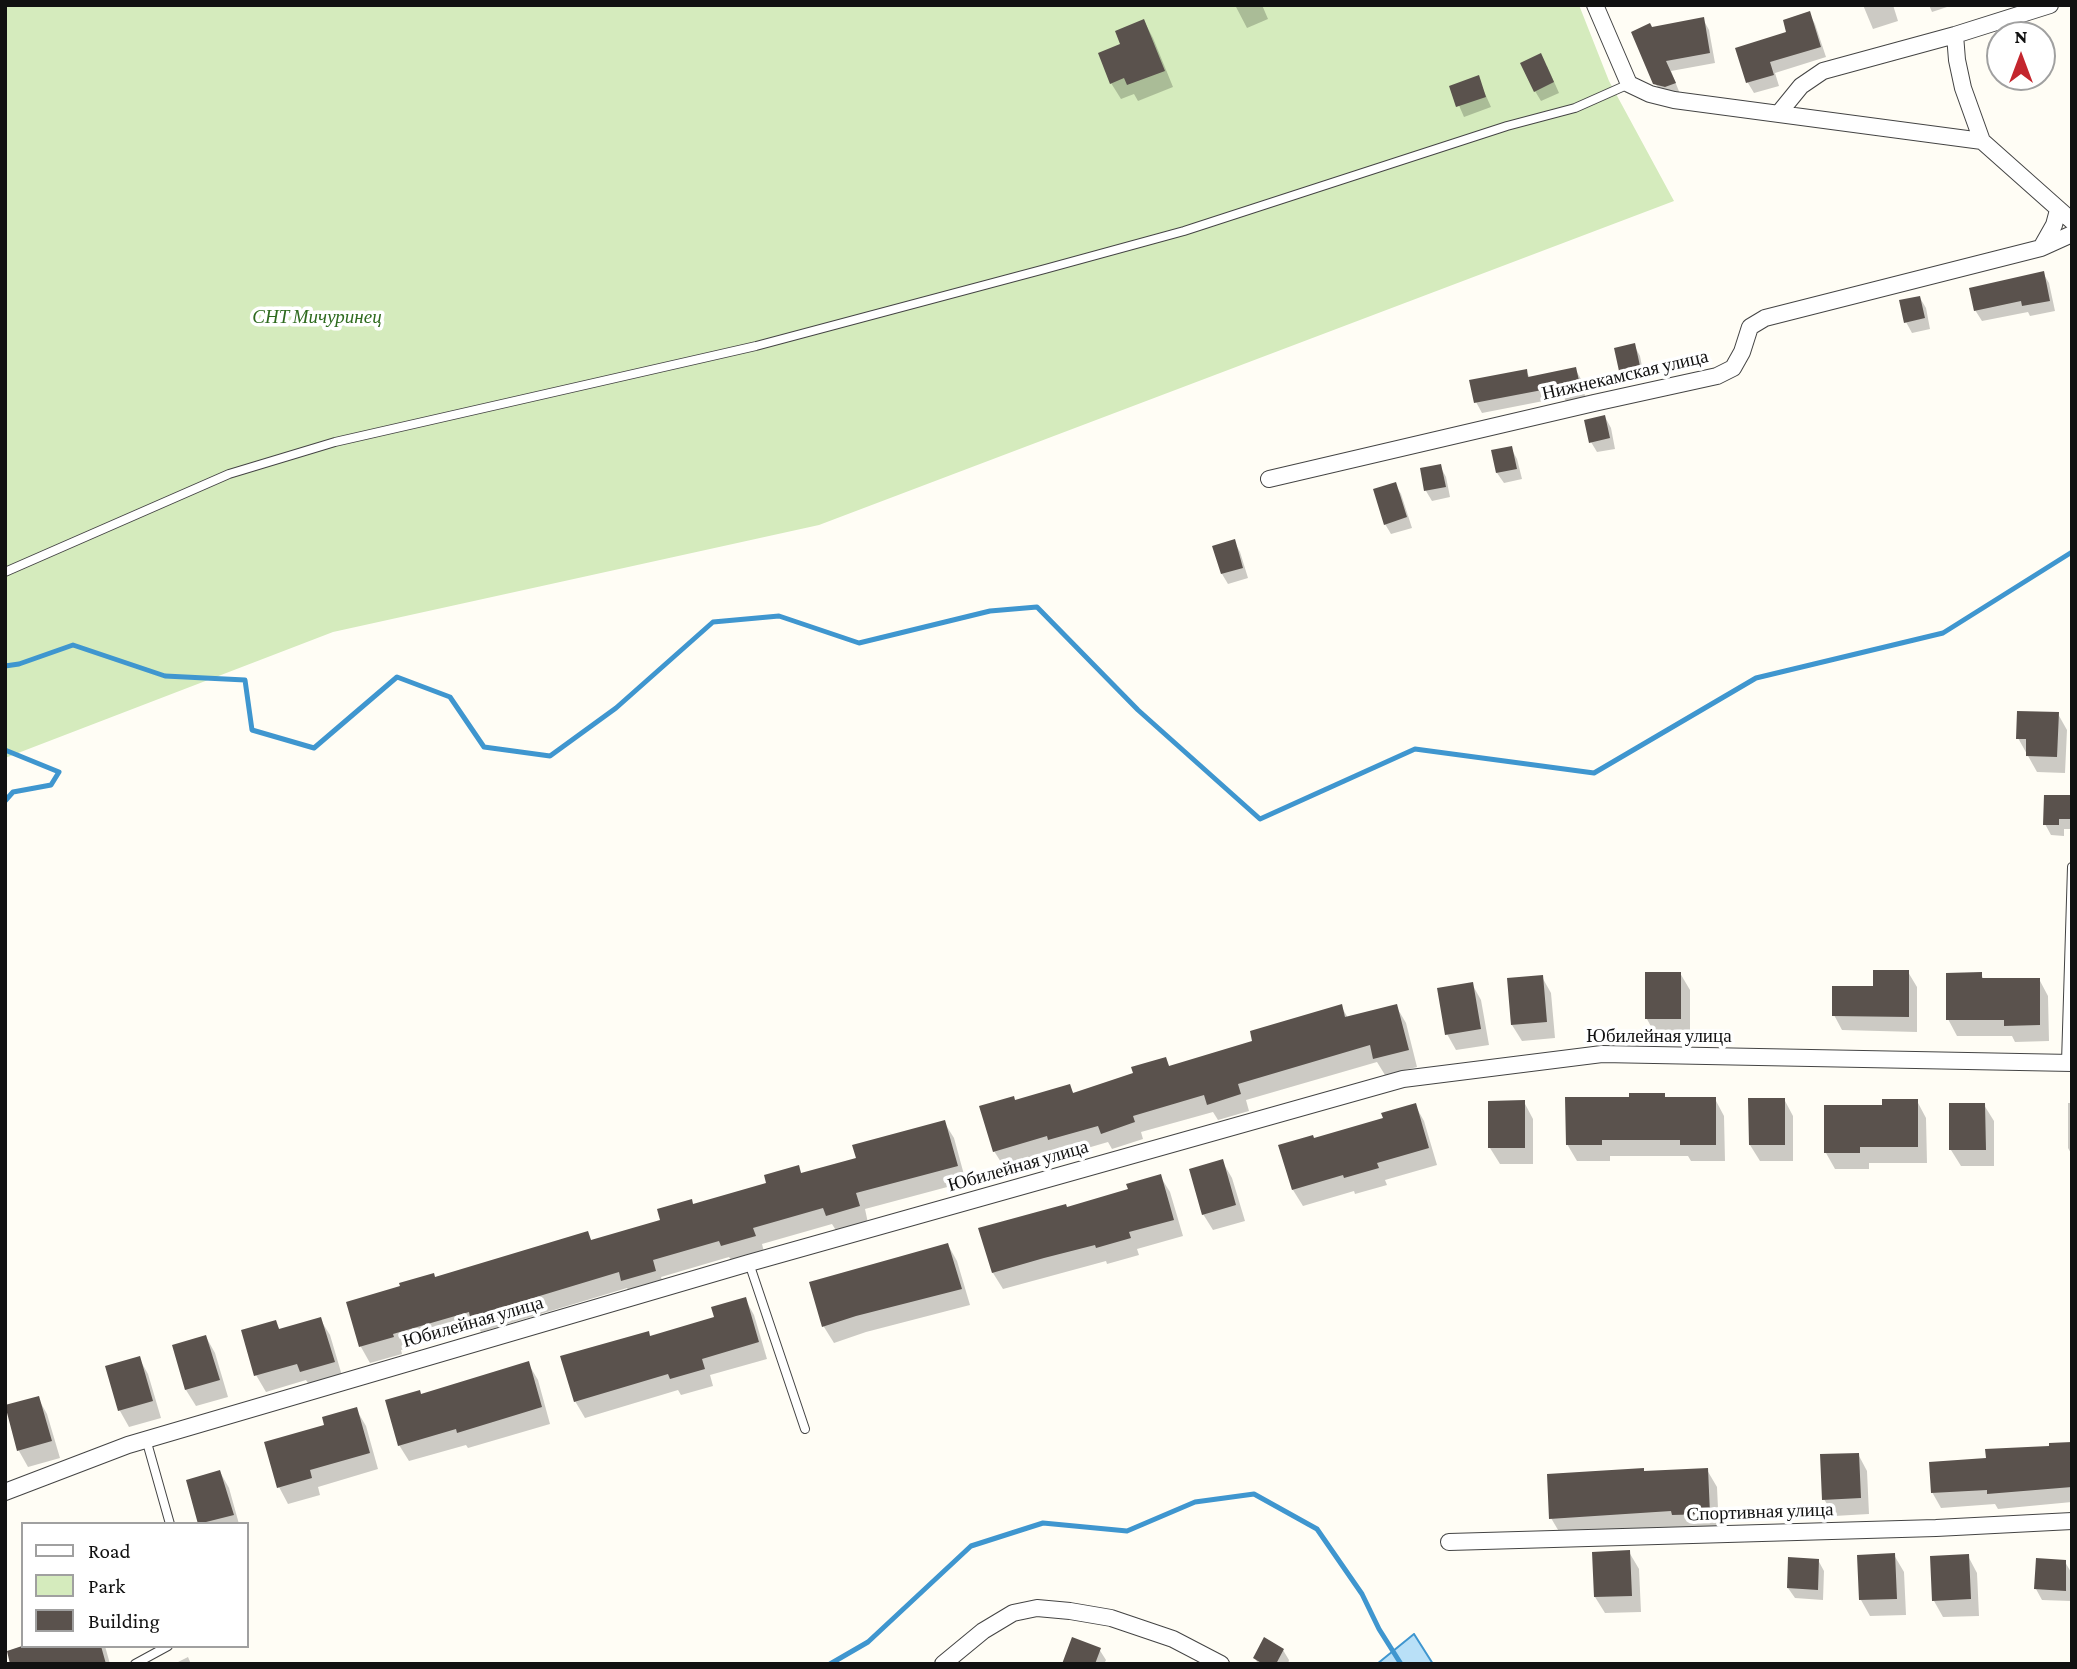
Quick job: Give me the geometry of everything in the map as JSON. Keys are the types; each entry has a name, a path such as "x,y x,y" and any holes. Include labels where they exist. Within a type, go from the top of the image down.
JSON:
{"street":[{"path":"1595,5 1629,85 1650,94 1674,100 1982,141"},
{"path":"1779,113 1801,86 1823,71 2050,5"},
{"path":"1955,34 1957,60 1964,88 1982,141 2072,221"},
{"path":"2041,248 2054,225 2058,210"},
{"name":"Нижнекамская улица","path":"1269,479 1717,376 1733,368 1742,352 1750,327 1765,317 2041,248 2072,234"},
{"name":"Юбилейная улица","path":"5,1492 146,1439 749,1263 1403,1079 1602,1054 2069,1063"},
{"name":"Спортивная улица","path":"1449,1542 1936,1528 2072,1521"},
{"path":"943,1664 983,1631 1013,1612 1037,1608 1111,1618 1173,1639 1221,1664"}],"lane":[{"path":"5,572 229,474 335,442 757,346 1184,231 1507,126 1575,108 1629,85"},
{"path":"2069,1063 2072,867"},
{"path":"749,1263 805,1429"},
{"path":"146,1439 169,1522"},
{"path":"135,1664 164,1648"}],"green space":[{"name":"СНТ Мичуринец","path":"5,5 1579,5 1609,81 1674,201 819,525 333,632 5,758"}],"water":[{"path":"1414,1634 1433,1664 1377,1664"}],"building":[{"path":"1810,11 1821,47 1770,62 1774,75 1746,83 1735,48 1786,32 1783,20"},
{"path":"1704,17 1710,53 1666,61 1676,83 1665,87 1653,84 1631,32 1650,23 1652,27"},
{"path":"1144,19 1165,71 1127,85 1124,78 1110,84 1098,53 1120,44 1115,31"},
{"path":"1541,53 1554,82 1534,92 1520,63"},
{"path":"1479,75 1486,97 1456,107 1449,86"},
{"path":"2044,271 2050,301 2022,306 2021,301 1974,311 1969,288"},
{"path":"1920,296 1925,318 1904,323 1899,300"},
{"path":"1635,343 1640,366 1619,371 1614,348"},
{"path":"1576,367 1581,390 1560,394 1558,387 1474,403 1469,380 1527,369 1528,377"},
{"path":"1605,415 1610,438 1589,443 1584,420"},
{"path":"1512,446 1517,469 1496,473 1491,450"},
{"path":"1441,464 1446,487 1424,491 1420,468"},
{"path":"1396,482 1407,517 1384,525 1373,489"},
{"path":"1235,539 1243,568 1221,574 1212,546"},
{"path":"2017,711 2059,712 2057,757 2026,756 2026,739 2016,739"},
{"path":"2044,795 2072,795 2072,819 2059,819 2059,825 2043,825"},
{"path":"1873,970 1909,970 1909,1017 1832,1016 1832,986 1873,986"},
{"path":"1645,972 1681,972 1681,1019 1645,1019"},
{"path":"1982,972 1982,978 2040,978 2040,1025 2004,1026 2004,1020 1946,1020 1946,973"},
{"path":"1543,975 1547,1022 1511,1025 1507,978"},
{"path":"1473,982 1481,1029 1445,1035 1437,988"},
{"path":"1342,1004 1345,1017 1397,1004 1409,1050 1373,1059 1370,1045 1238,1084 1241,1094 1207,1105 1204,1095 1133,1116 1135,1122 1101,1134 1098,1126 1048,1140 1047,1136 993,1152 979,1106 1014,1096 1015,1100 1070,1084 1073,1093 1133,1073 1131,1067 1166,1057 1169,1066 1252,1041 1250,1031"},
{"path":"1629,1093 1665,1093 1665,1097 1716,1097 1716,1145 1680,1145 1680,1140 1602,1140 1602,1145 1566,1145 1565,1097 1629,1097"},
{"path":"1748,1098 1785,1098 1785,1145 1749,1145"},
{"path":"1882,1099 1918,1099 1918,1147 1860,1147 1860,1153 1824,1153 1824,1105 1882,1105"},
{"path":"1525,1100 1525,1148 1488,1148 1488,1101"},
{"path":"1416,1103 1429,1148 1377,1163 1379,1168 1292,1190 1278,1145 1313,1135 1314,1138 1383,1118 1381,1113"},
{"path":"1949,1103 1985,1103 1986,1150 1949,1150"},
{"path":"945,1120 958,1166 856,1193 860,1206 826,1216 823,1208 753,1228 756,1236 721,1246 719,1241 653,1260 656,1271 621,1281 619,1272 470,1317 469,1312 359,1347 346,1302 400,1286 399,1283 434,1273 435,1277 588,1231 591,1240 660,1220 657,1209 692,1199 693,1204 766,1183 764,1175 799,1165 801,1173 856,1158 852,1145"},
{"path":"1223,1159 1236,1205 1202,1215 1189,1169"},
{"path":"1161,1174 1174,1220 1129,1232 1131,1238 992,1273 978,1228 1128,1189 1126,1184"},
{"path":"948,1243 962,1289 822,1327 809,1282"},
{"path":"746,1297 759,1342 702,1359 705,1369 670,1379 668,1374 574,1402 560,1356 649,1331 650,1336 714,1317 711,1307"},
{"path":"321,1317 335,1362 300,1372 297,1364 254,1376 241,1330 276,1320 279,1329"},
{"path":"206,1335 220,1380 185,1390 172,1345"},
{"path":"140,1356 153,1401 118,1411 105,1366"},
{"path":"529,1361 542,1407 457,1433 456,1429 398,1446 385,1400 420,1390 421,1394"},
{"path":"39,1396 52,1441 17,1451 5,1405"},
{"path":"357,1407 370,1453 310,1470 312,1478 277,1488 264,1442 324,1425 322,1417"},
{"path":"2072,1442 2072,1487 1987,1494 1987,1490 1931,1493 1929,1462 1986,1458 1985,1449 2049,1446 2049,1443"},
{"path":"1859,1453 1861,1498 1822,1500 1820,1454"},
{"path":"1644,1468 1644,1471 1708,1468 1710,1514 1672,1515 1671,1511 1549,1519 1547,1474"},
{"path":"220,1470 234,1515 197,1522 186,1480"},
{"path":"1630,1550 1632,1596 1594,1597 1592,1552"},
{"path":"1895,1553 1897,1599 1859,1600 1857,1555"},
{"path":"1969,1554 1971,1599 1932,1601 1930,1556"},
{"path":"1788,1557 1819,1559 1818,1590 1787,1588"},
{"path":"2036,1558 2066,1560 2066,1591 2034,1589"},
{"path":"1072,1637 1101,1648 1095,1664 1062,1664"},
{"path":"1264,1637 1284,1649 1276,1664 1263,1664 1253,1658"},
{"path":"21,1646 102,1648 106,1664 10,1664 7,1651"}],"waterway":[{"path":"5,666 19,664 73,645 165,676 245,680 252,730 314,748 397,677 450,697 484,747 550,756 616,708 713,622 779,616 859,643 990,611 1037,607 1138,710 1260,819 1415,749 1594,773 1756,678 1943,633 2072,552"},
{"path":"5,750 59,772 51,785 13,792 5,801"},
{"path":"830,1664 868,1642 971,1546 1043,1523 1127,1531 1195,1502 1254,1494 1317,1529 1362,1594 1379,1629 1401,1664"}]}
